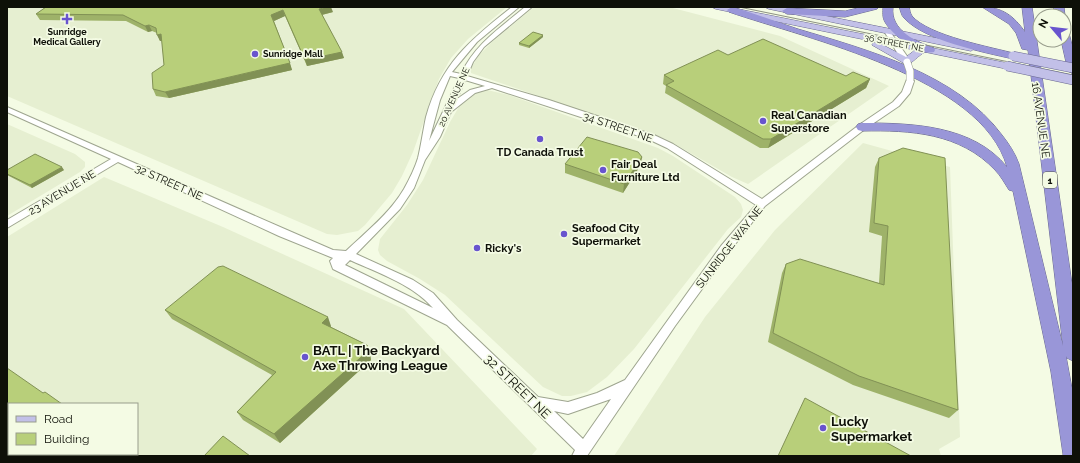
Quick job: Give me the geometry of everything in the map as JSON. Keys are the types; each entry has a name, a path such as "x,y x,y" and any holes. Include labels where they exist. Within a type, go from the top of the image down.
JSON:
{"highway":[{"path":"787,11 845,14 874,7"},
{"path":"883,7 881,12 881,20 887,31"},
{"path":"888,7 887,17 892,25 900,33 927,50"},
{"path":"904,7 904,13 911,21 929,31 1013,56"},
{"path":"987,7 1006,17 1020,30 1025,40 1029,60 1034,69"},
{"name":"16 AVENUE NE","path":"1027,7 1034,69 1073,353"},
{"path":"732,10 766,23 899,67 941,88 980,117 1001,142 1013,163 1022,201 1060,372 1073,454"},
{"path":"1068,48 1073,69"},
{"path":"862,126 925,129 948,135 970,144 998,164 1006,172 1022,201"}],"main road":[{"name":"36 STREET NE","path":"716,7 1073,80"},
{"name":"36 STREET NE","path":"769,7 1073,69"},
{"path":"819,28 841,36 879,46 896,54 907,62 913,55 927,50"}],"street":[{"name":"20 AVENUE NE","path":"421,160 426,134 444,81 472,44 516,7"},
{"name":"20 AVENUE NE","path":"337,266 397,207 409,188 421,160 436,137 470,62 482,46 528,7"},
{"name":"SUNRIDGE WAY NE","path":"582,452 725,249 762,204 862,126 896,104 906,93 910,81 910,71 907,62 887,31"},
{"name":"34 STREET NE","path":"449,73 507,90 650,137 670,146 762,204"},
{"path":"446,114 460,100 477,89 507,90"},
{"name":"32 STREET NE","path":"7,109 332,254 349,255 398,277 429,296 453,322 536,402 582,452"},
{"name":"23 AVENUE NE","path":"7,225 117,159"},
{"path":"332,254 337,266"},
{"name":"32 STREET NE","path":"337,266 453,322"},
{"path":"536,402 568,408 600,398 630,383"}],"shaded area":[{"path":"7,7 507,7 468,39 451,58 439,79 413,152 392,193 365,225 358,231 337,235 327,234 7,96"},
{"path":"534,7 669,7 780,36 889,86 748,184 732,177 666,139 471,73 471,68 479,55"},
{"path":"487,90 509,95 658,148 673,156 735,197 741,204 743,210 741,217 728,229 634,349 607,377 587,392 571,396 562,396 543,387 445,295 387,261 380,255 378,250 380,239 407,205 423,180 450,122 463,100 469,95"},
{"path":"7,124 75,154 85,162 85,167 80,172 7,216"},
{"path":"863,143 950,167 960,437 939,449 941,456 614,456 705,317 775,230"},
{"path":"104,177 223,227 404,309 537,449 531,456 7,456 7,237"}],"building":[{"name":"Sunridge Mall","path":"46,7 328,7 319,9 342,52 305,60 283,10 271,15 290,63 165,92 153,89 152,73 164,65 161,34 157,35 156,28 149,25 145,26 123,15 36,14"},
{"path":"533,32 543,35 529,46 519,43"},
{"name":"Real Canadian Superstore","path":"763,39 846,76 853,72 870,79 771,139 763,139 666,85 674,81 664,75 718,50 728,55"},
{"name":"Fair Deal Furniture Ltd","path":"587,137 638,152 642,157 624,184 565,164"},
{"path":"903,148 945,158 958,410 859,376 773,333 786,264 800,259 884,285 888,226 874,223 879,158"},
{"path":"35,154 62,167 30,185 7,174 7,170"},
{"name":"BATL | The Backyard Axe Throwing League","path":"223,266 328,317 322,323 367,345 368,351 274,434 237,412 276,372 165,310 218,267"},
{"path":"7,368 43,393 45,392 61,403 8,403 8,455 137,456 7,456"},
{"name":"Lucky Supermarket","path":"805,398 911,456 778,456"},
{"path":"223,436 250,456 204,456"}],"tram line":[{"path":"739,7 1073,75"}],"place":[{"name":"Sunridge Medical Gallery","path":"67,19"},
{"name":"Sunridge Mall","path":"255,54"},
{"name":"Real Canadian Superstore","path":"763,121"},
{"name":"TD Canada Trust","path":"540,139"},
{"name":"Fair Deal Furniture Ltd","path":"603,170"},
{"name":"Seafood City Supermarket","path":"564,234"},
{"name":"Ricky's","path":"477,248"},
{"name":"BATL | The Backyard Axe Throwing League","path":"305,357"},
{"name":"Lucky Supermarket","path":"823,428"}]}
